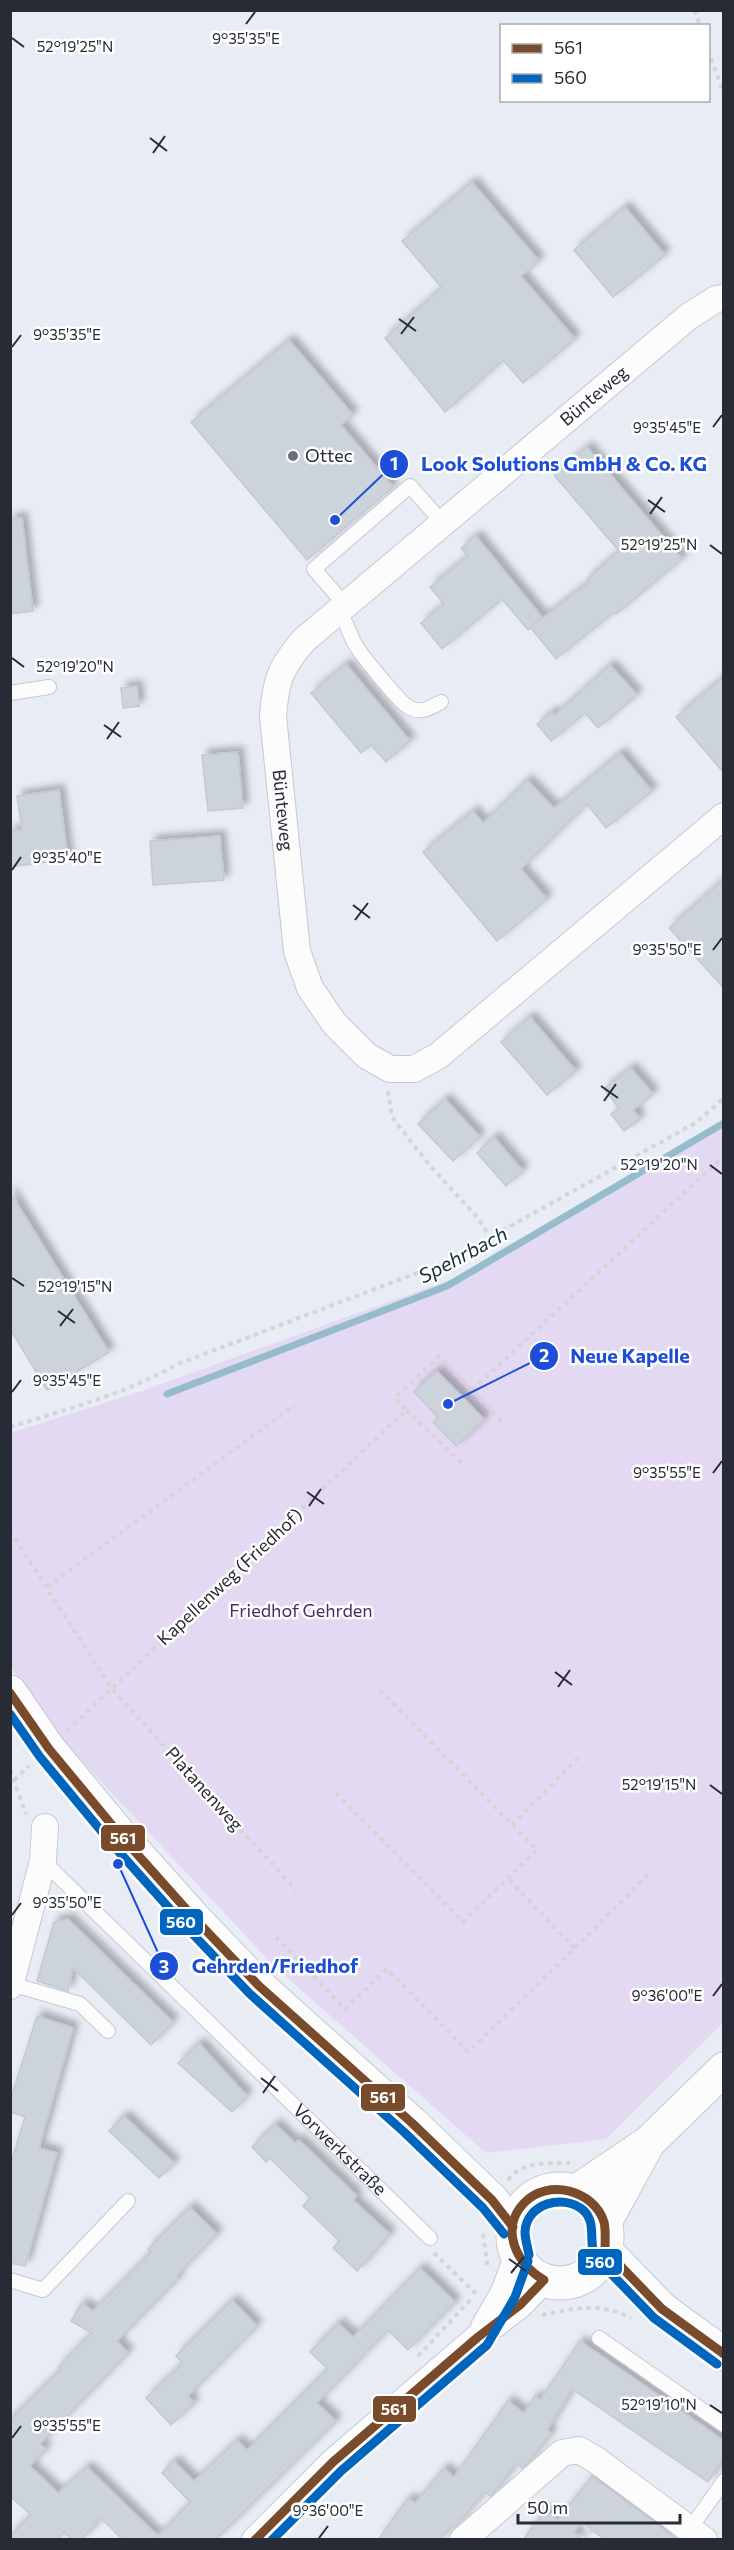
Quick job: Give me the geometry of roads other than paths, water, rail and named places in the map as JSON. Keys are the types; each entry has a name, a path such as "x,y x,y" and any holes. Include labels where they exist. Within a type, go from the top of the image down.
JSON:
{"street":[{"name":"Bünteweg","path":"722,820 438,1056 414,1070 390,1069 367,1056 334,1023 310,988 297,951 273,716 276,686 286,661 304,640 688,317 716,299 723,298"},
{"path":"10,1692 57,1757 121,1836 194,1918 258,1985 412,2123 492,2200 515,2242 524,2267 544,2280 562,2283 584,2277 598,2263 605,2236 648,2143"},
{"path":"11,1985 43,1861 45,1827"},
{"path":"577,2191 648,2143 723,2069"},
{"path":"412,2123 531,2197"},
{"path":"478,2337 504,2292 522,2207 531,2197 547,2190 562,2188 577,2191 589,2198 599,2209 605,2236 662,2309"},
{"path":"584,2277 662,2309 723,2354"},
{"path":"255,2540 333,2462 478,2337 520,2305 544,2280"},
{"path":"463,2540 562,2452 579,2450 697,2534"}],"lane":[{"path":"441,702 424,710 410,708 368,663 354,644 342,608 314,569 410,486 442,523"},
{"path":"10,693 49,687"},
{"name":"Vorwerkstraße","path":"43,1861 430,2238"},
{"path":"11,1985 80,2004 108,2031"},
{"path":"10,2280 43,2290 128,2201"},
{"path":"599,2338 723,2425"},
{"path":"697,2534 723,2481"}],"waterway":[{"name":"Spehrbach","path":"167,1394 447,1286 724,1123"}],"place":[{"name":"Ottec","path":"293,456"},
{"name":"Look Solutions GmbH & Co. KG","path":"335,520"},
{"name":"Neue Kapelle","path":"448,1404"},
{"name":"Gehrden/Friedhof","path":"118,1864"}],"park label":[{"name":"Friedhof Gehrden","path":"301,1611"}]}
